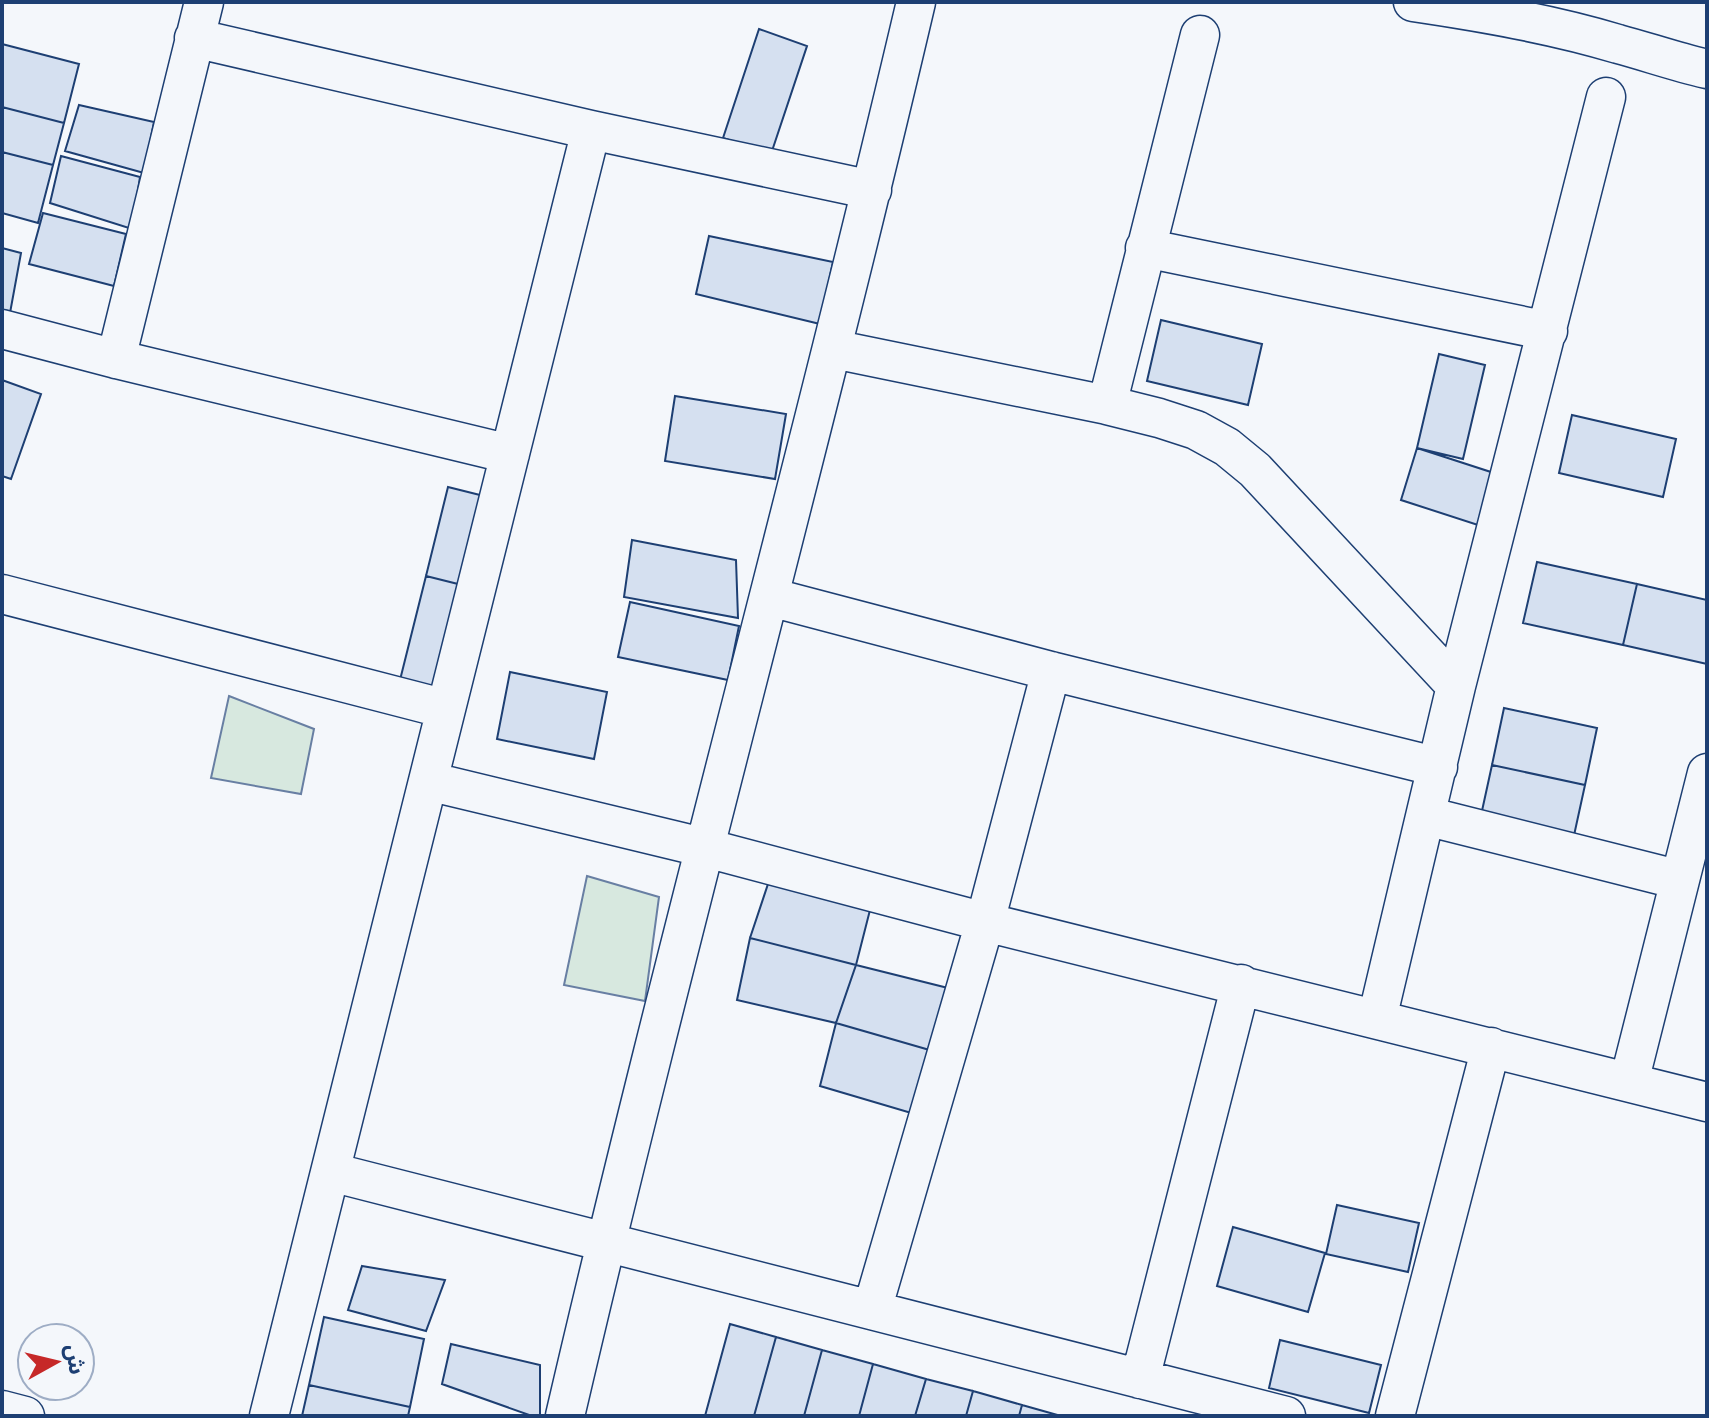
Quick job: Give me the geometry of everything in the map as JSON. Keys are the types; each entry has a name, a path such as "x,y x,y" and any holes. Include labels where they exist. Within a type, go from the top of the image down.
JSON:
{"street":[{"path":"116,359 204,2"},
{"path":"565,1416 605,1243 833,349 916,2"},
{"path":"1413,2 1572,33 1707,69"},
{"path":"1107,405 1200,35"},
{"path":"194,38 591,130 872,190"},
{"path":"1377,1019 1456,686 1606,97"},
{"path":"269,1416 591,130"},
{"path":"1145,248 1548,331"},
{"path":"2,329 510,454"},
{"path":"833,349 1107,405 1196,430 1227,447 1255,470 1456,686"},
{"path":"2,594 446,709"},
{"path":"770,597 1051,671 1438,767"},
{"path":"872,1310 985,922 1051,671"},
{"path":"1629,1082 1680,880 1699,836 1707,773"},
{"path":"428,781 706,848 985,922 1707,1102"},
{"path":"1426,816 1680,880"},
{"path":"1140,1379 1241,984"},
{"path":"1395,1416 1491,1047"},
{"path":"331,1172 1286,1416"},
{"path":"2,1410 25,1416"}],"shaded area":[{"path":"229,696 314,729 301,794 211,778"},
{"path":"587,876 659,897 645,1001 564,985"}],"building":[{"path":"759,29 807,46 771,154 723,138"},
{"path":"2,44 79,64 64,123 2,107"},
{"path":"79,105 154,122 144,173 65,151"},
{"path":"2,107 64,123 53,165 2,152"},
{"path":"2,152 53,165 38,223 2,213"},
{"path":"61,156 140,177 132,229 50,203"},
{"path":"43,213 126,234 114,286 29,264"},
{"path":"709,236 833,262 820,324 696,294"},
{"path":"2,248 21,253 10,313 2,311"},
{"path":"1161,320 1262,344 1248,405 1147,381"},
{"path":"1439,354 1485,365 1463,459 1417,448"},
{"path":"2,380 41,394 11,479 2,476"},
{"path":"675,396 786,414 775,479 665,461"},
{"path":"1572,415 1676,439 1663,497 1559,473"},
{"path":"1417,448 1497,474 1481,526 1401,500"},
{"path":"448,487 488,497 466,586 426,576"},
{"path":"632,540 736,560 738,618 624,597"},
{"path":"1537,562 1637,584 1623,645 1523,623"},
{"path":"426,576 466,586 437,702 397,692"},
{"path":"1637,584 1707,600 1707,664 1623,645"},
{"path":"630,602 739,626 728,680 618,657"},
{"path":"510,672 607,692 594,759 497,739"},
{"path":"1504,708 1597,728 1585,785 1492,765"},
{"path":"1492,765 1585,785 1573,840 1480,820"},
{"path":"769,881 870,910 856,965 750,938"},
{"path":"750,938 856,965 836,1023 737,1000"},
{"path":"856,965 952,989 933,1051 836,1023"},
{"path":"836,1023 933,1051 918,1115 820,1086"},
{"path":"1337,1205 1419,1223 1408,1272 1326,1254"},
{"path":"1233,1227 1325,1253 1308,1312 1217,1286"},
{"path":"362,1266 445,1280 426,1331 348,1310"},
{"path":"324,1317 424,1339 410,1407 309,1385"},
{"path":"730,1324 776,1337 754,1416 705,1416"},
{"path":"776,1337 822,1350 804,1416 754,1416"},
{"path":"1280,1340 1381,1365 1369,1413 1269,1388"},
{"path":"451,1344 540,1365 540,1416 532,1416 442,1384"},
{"path":"822,1350 873,1364 859,1416 804,1416"},
{"path":"873,1364 926,1379 915,1416 859,1416"},
{"path":"926,1379 973,1391 966,1416 915,1416"},
{"path":"309,1385 410,1407 408,1416 302,1416"},
{"path":"973,1391 1022,1405 1019,1416 966,1416"},
{"path":"1022,1405 1061,1416 1019,1416"}]}
